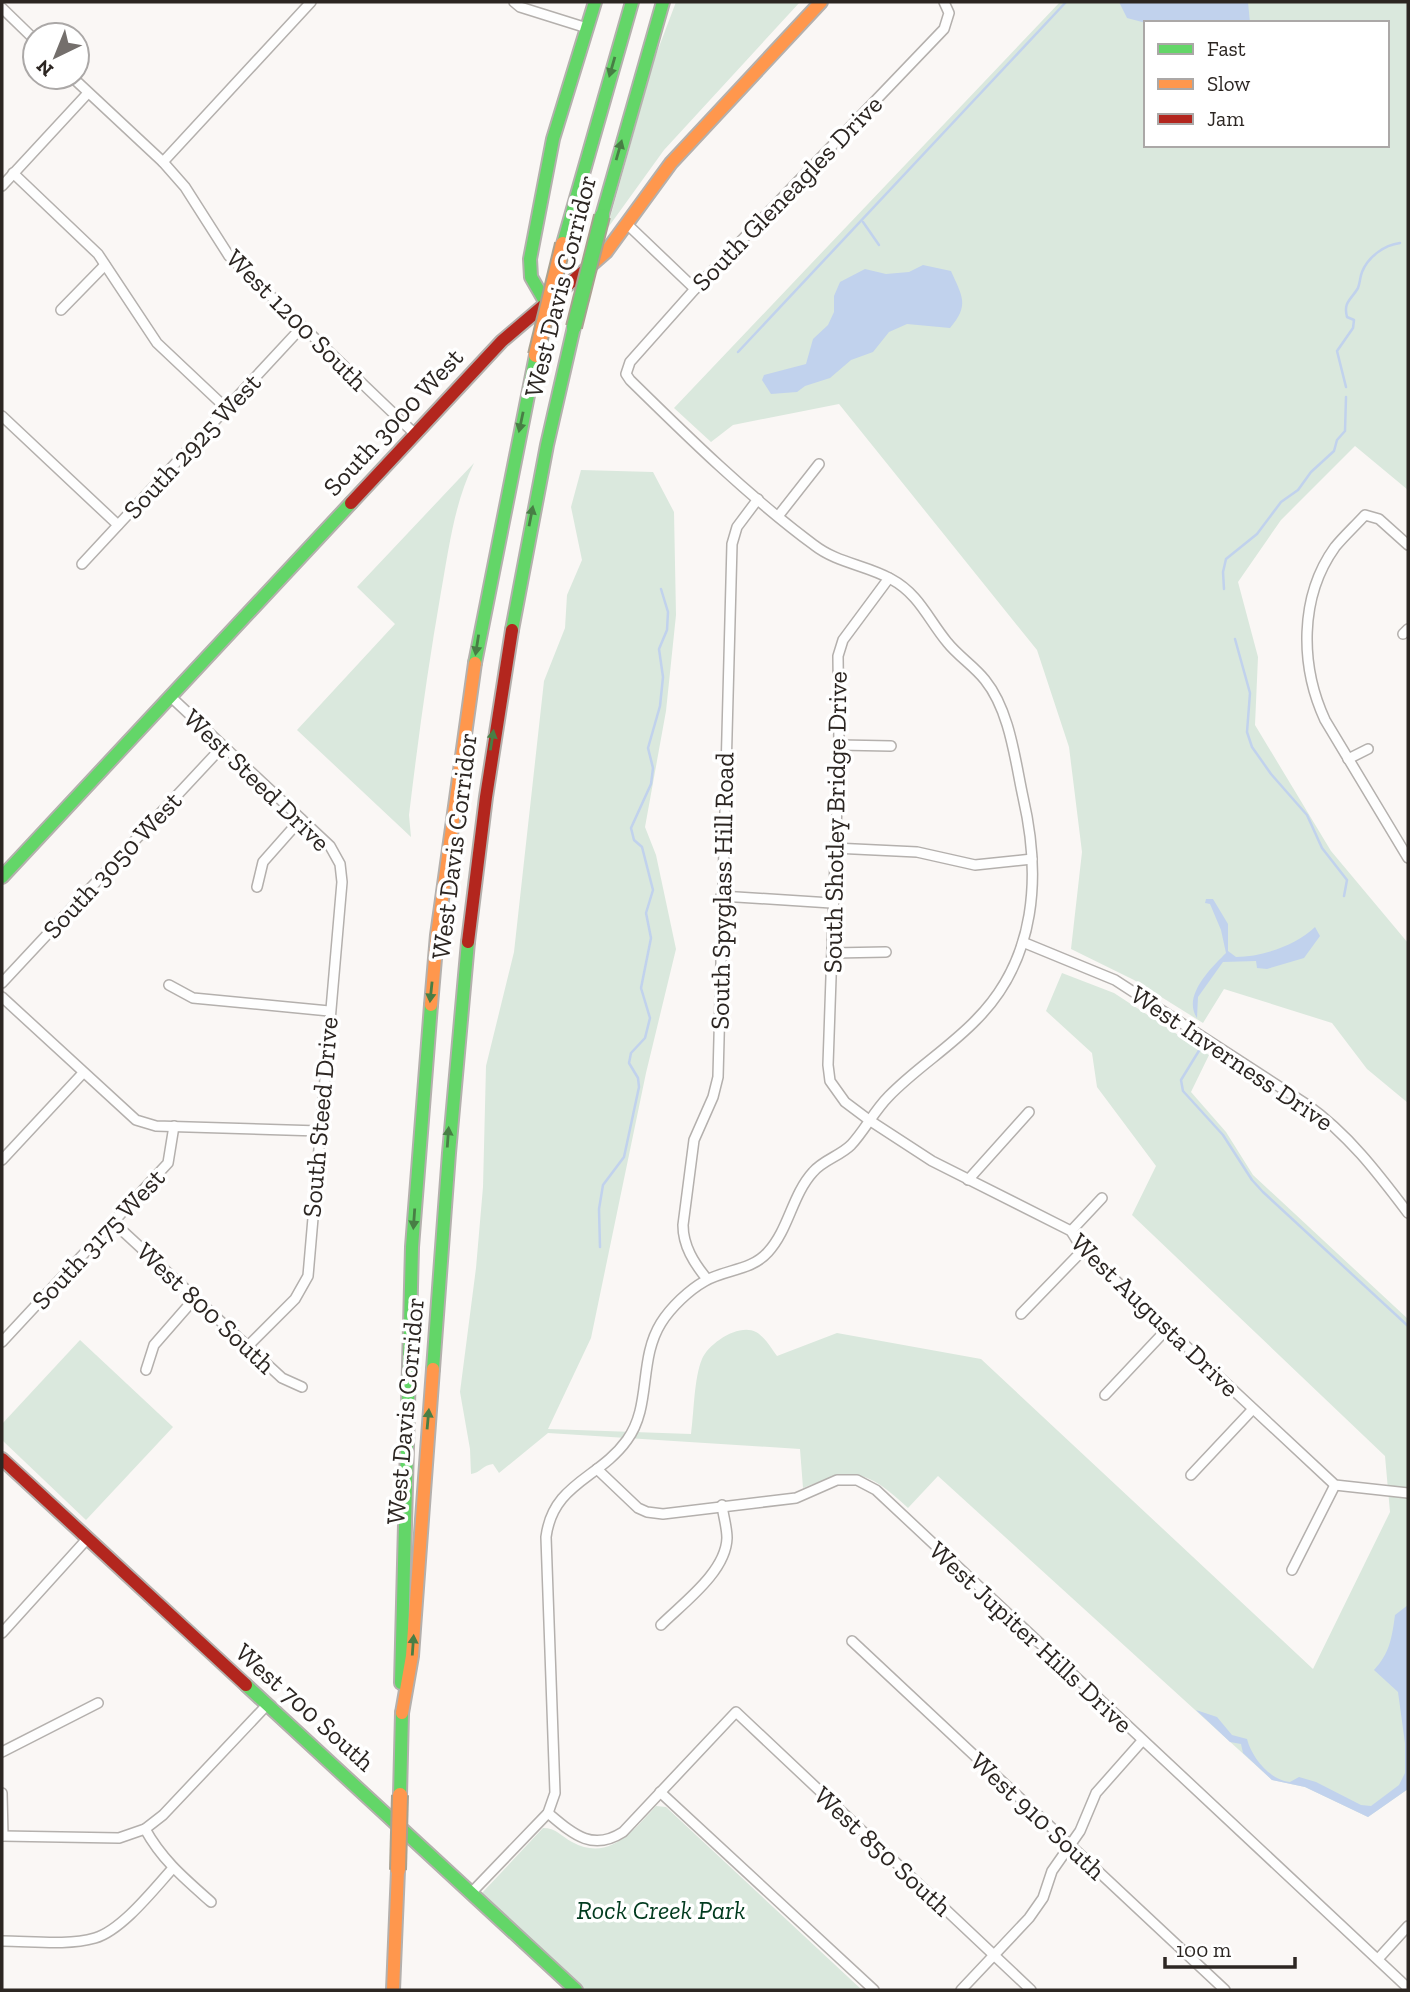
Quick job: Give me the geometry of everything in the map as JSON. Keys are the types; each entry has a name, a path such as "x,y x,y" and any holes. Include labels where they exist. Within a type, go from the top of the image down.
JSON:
{"main road":[{"path":"546,303 531,278 530,259 553,139 595,2"},
{"name":"West Davis Corridor","path":"393,1990 402,1713 400,1618 412,1247 425,1057 444,870 491,566 536,355 563,244 631,2"},
{"name":"West Davis Corridor","path":"402,1713 412,1656 456,1035 487,770 524,552 573,327 663,2"},
{"path":"652,37 670,2"},
{"name":"South 3000 West","path":"2,877 502,341 594,263 628,225 671,163 821,2"},
{"name":"West 700 South","path":"2,1459 576,1990"}],"street":[{"path":"163,162 312,2"},
{"path":"514,2 520,7 587,28"},
{"name":"South Gleneagles Drive","path":"758,499 633,384 626,374 630,362 695,289 944,29 949,13 944,2"},
{"path":"2,8 21,26"},
{"path":"2,186 88,93"},
{"name":"West 1200 South","path":"88,93 163,162 185,187 229,256 301,328 415,434"},
{"path":"13,173 98,254 157,343 227,409"},
{"path":"628,225 695,289"},
{"path":"61,310 106,265"},
{"name":"South 2925 West","path":"82,564 301,328"},
{"path":"2,416 118,526"},
{"path":"779,515 819,464"},
{"path":"472,1892 548,1813 555,1781 548,1524 551,1511 565,1493 621,1448 638,1419 648,1352 661,1323 684,1297 707,1279 743,1269 767,1253 813,1172 850,1146 889,1095 979,1018 1003,983 1025,943 1034,892 1032,834 999,704 986,681 947,642 920,601 889,578 845,563 816,547 758,499"},
{"name":"South Spyglass Hill Road","path":"707,1279 693,1260 683,1238 683,1225 694,1140 713,1097 718,1077 732,544 737,527 758,499"},
{"path":"1408,545 1379,519 1365,515 1336,547 1324,567 1313,593 1306,652 1314,696 1348,760 1405,847 1408,858"},
{"name":"South Shotley Bridge Drive","path":"831,1081 828,1065 833,953 831,903 839,745 838,656 843,640 889,578"},
{"name":"West Steed Drive","path":"171,697 330,846 340,864"},
{"path":"839,745 891,746"},
{"name":"South 3050 West","path":"2,983 223,746"},
{"path":"1348,760 1368,750"},
{"path":"257,887 263,862 300,819"},
{"path":"834,848 917,852 975,865 1032,859"},
{"name":"South Steed Drive","path":"247,1347 295,1299 308,1276 328,1011 342,882 340,864"},
{"path":"721,896 831,903"},
{"name":"West Inverness Drive","path":"1025,943 1115,980 1306,1104 1336,1126 1358,1147 1408,1213"},
{"path":"833,953 886,952"},
{"path":"169,985 193,999 328,1011"},
{"path":"2,997 136,1120 156,1126 318,1131"},
{"path":"2,1160 83,1073"},
{"name":"West Augusta Drive","path":"831,1081 845,1102 869,1120 968,1180 1071,1231 1083,1250 1335,1485"},
{"path":"968,1180 1029,1112"},
{"name":"South 3175 West","path":"2,1342 168,1163 173,1126"},
{"path":"1071,1231 1102,1198"},
{"name":"West 800 South","path":"114,1223 282,1378 302,1387"},
{"path":"1021,1314 1083,1250"},
{"path":"146,1370 154,1345 195,1298"},
{"path":"1105,1395 1167,1329"},
{"path":"1191,1475 1253,1409"},
{"name":"West Jupiter Hills Drive","path":"597,1469 647,1513 663,1514 796,1498 837,1480 857,1480 876,1490 1408,1988"},
{"path":"1292,1570 1335,1485 1408,1493"},
{"path":"661,1625 716,1568 727,1539 722,1505"},
{"path":"2,1633 87,1539"},
{"name":"West 910 South","path":"852,1641 1225,1990"},
{"path":"2,1752 98,1703"},
{"path":"2,1793 3,1836 119,1838 145,1829 163,1815 266,1706"},
{"name":"West 850 South","path":"660,1793 736,1712 1031,1990"},
{"path":"961,1990 1043,1898 1052,1871 1080,1831 1096,1793 1142,1741"},
{"path":"548,1813 573,1834 599,1843 624,1832 660,1793 874,1990"},
{"path":"145,1829 157,1851 211,1902"},
{"path":"2,1941 70,1941 97,1938 114,1927 173,1868"},
{"path":"1378,1959 1408,1926"}],"green space":[{"path":"676,2 800,2 664,150 607,229 654,60"},
{"path":"1060,2 1408,2 1408,490 1355,446 1281,520 1238,582 1258,657 1255,725 1331,851 1408,943 1408,1103 1367,1069 1332,1023 1224,989 1203,1023 1134,980 1071,949 1082,852 1069,747 1037,650 839,404 733,425 711,442 674,408"},
{"path":"474,463 457,510 436,620 409,815 411,837 297,730 395,624 357,587"},
{"path":"581,470 653,472 674,512 676,615 666,711 645,827 656,855 676,949 646,1073 591,1338 548,1429 691,1434 702,1359 718,1341 741,1330 759,1334 777,1356 837,1333 981,1359 1313,1669 1390,1512 1385,1456 1132,1215 1156,1166 1097,1087 1092,1053 1046,1011 1062,973 1114,993 1209,1055 1191,1092 1226,1132 1253,1175 1408,1319 1408,1789 1368,1817 1305,1787 1272,1780 938,1476 908,1508 882,1486 860,1476 836,1477 803,1488 800,1449 548,1433 499,1473 493,1464 471,1474 470,1449 460,1392 483,1187 486,1066 514,952 544,681 565,628 567,595 582,560 571,507"},
{"path":"80,1340 173,1427 86,1520 2,1440 2,1424"},
{"name":"Rock Creek Park","path":"656,1806 666,1807 862,1990 585,1990 482,1893 543,1828 555,1831 585,1847 609,1846 629,1834"}],"water":[{"path":"1119,2 1248,2 1250,21 1144,22 1127,18"},
{"path":"923,265 951,271 958,287 962,306 950,328 907,324 889,332 873,352 851,360 830,378 805,386 797,392 771,394 762,380 764,375 806,364 813,339 828,325 834,312 834,296 840,282 865,269 886,274 909,272"},
{"path":"1206,899 1213,899 1228,924 1228,951 1236,957 1278,949 1315,927 1320,936 1304,958 1267,969 1257,968 1256,961 1223,962 1198,997 1197,1018 1193,1001 1200,983 1226,953 1221,930 1210,904 1205,903"},
{"path":"1408,1605 1408,1789 1368,1817 1305,1787 1272,1780 1243,1753 1241,1744 1230,1742 1196,1710 1217,1717 1232,1735 1247,1739 1263,1767 1276,1777 1290,1782 1299,1777 1316,1782 1361,1805 1371,1806 1399,1785 1405,1773 1405,1743 1398,1692 1374,1670 1387,1651 1395,1615"}],"waterway":[{"path":"738,352 1066,2"},
{"path":"863,222 879,245"},
{"path":"1346,387 1337,351 1353,328 1354,320 1347,317 1347,304 1358,288 1368,261 1383,249 1400,243"},
{"path":"1224,589 1223,572 1226,559 1257,534 1281,502 1298,490 1311,472 1334,451 1337,440 1345,431 1346,397"},
{"path":"600,1247 599,1209 603,1185 624,1157 639,1087 638,1078 629,1063 631,1053 645,1038 650,1018 641,988 651,938 646,913 653,890 642,847 634,840 631,828 651,784 653,768 648,748 660,706 663,677 659,649 667,630 668,612 661,589"},
{"path":"1235,639 1250,693 1247,732 1252,747 1271,774 1307,815 1322,848 1347,880 1344,896"},
{"path":"1200,1049 1181,1080 1183,1091 1223,1135 1252,1180 1263,1192 1408,1326"}],"traffic: fast":[{"path":"546,303 531,277 530,259 553,139 595,2"},
{"path":"563,244 632,2"},
{"path":"602,216 663,2"},
{"path":"574,327 602,216"},
{"path":"512,630 547,445 574,327"},
{"path":"475,663 536,355"},
{"path":"2,877 351,503"},
{"path":"433,1369 468,942"},
{"path":"401,1683 412,1247 431,1005"},
{"path":"246,1685 576,1990"},
{"path":"400,1795 402,1713"}],"traffic: slow":[{"path":"590,266 606,252 671,163 821,2"},
{"path":"536,355 563,244"},
{"path":"431,1005 437,935 475,663"},
{"path":"402,1713 412,1656 433,1369"},
{"path":"398,1870 400,1795"},
{"path":"393,1990 398,1870"}],"traffic: jam":[{"path":"351,503 502,341 590,266"},
{"path":"468,942 486,797 512,630"},
{"path":"2,1459 246,1685"}]}
